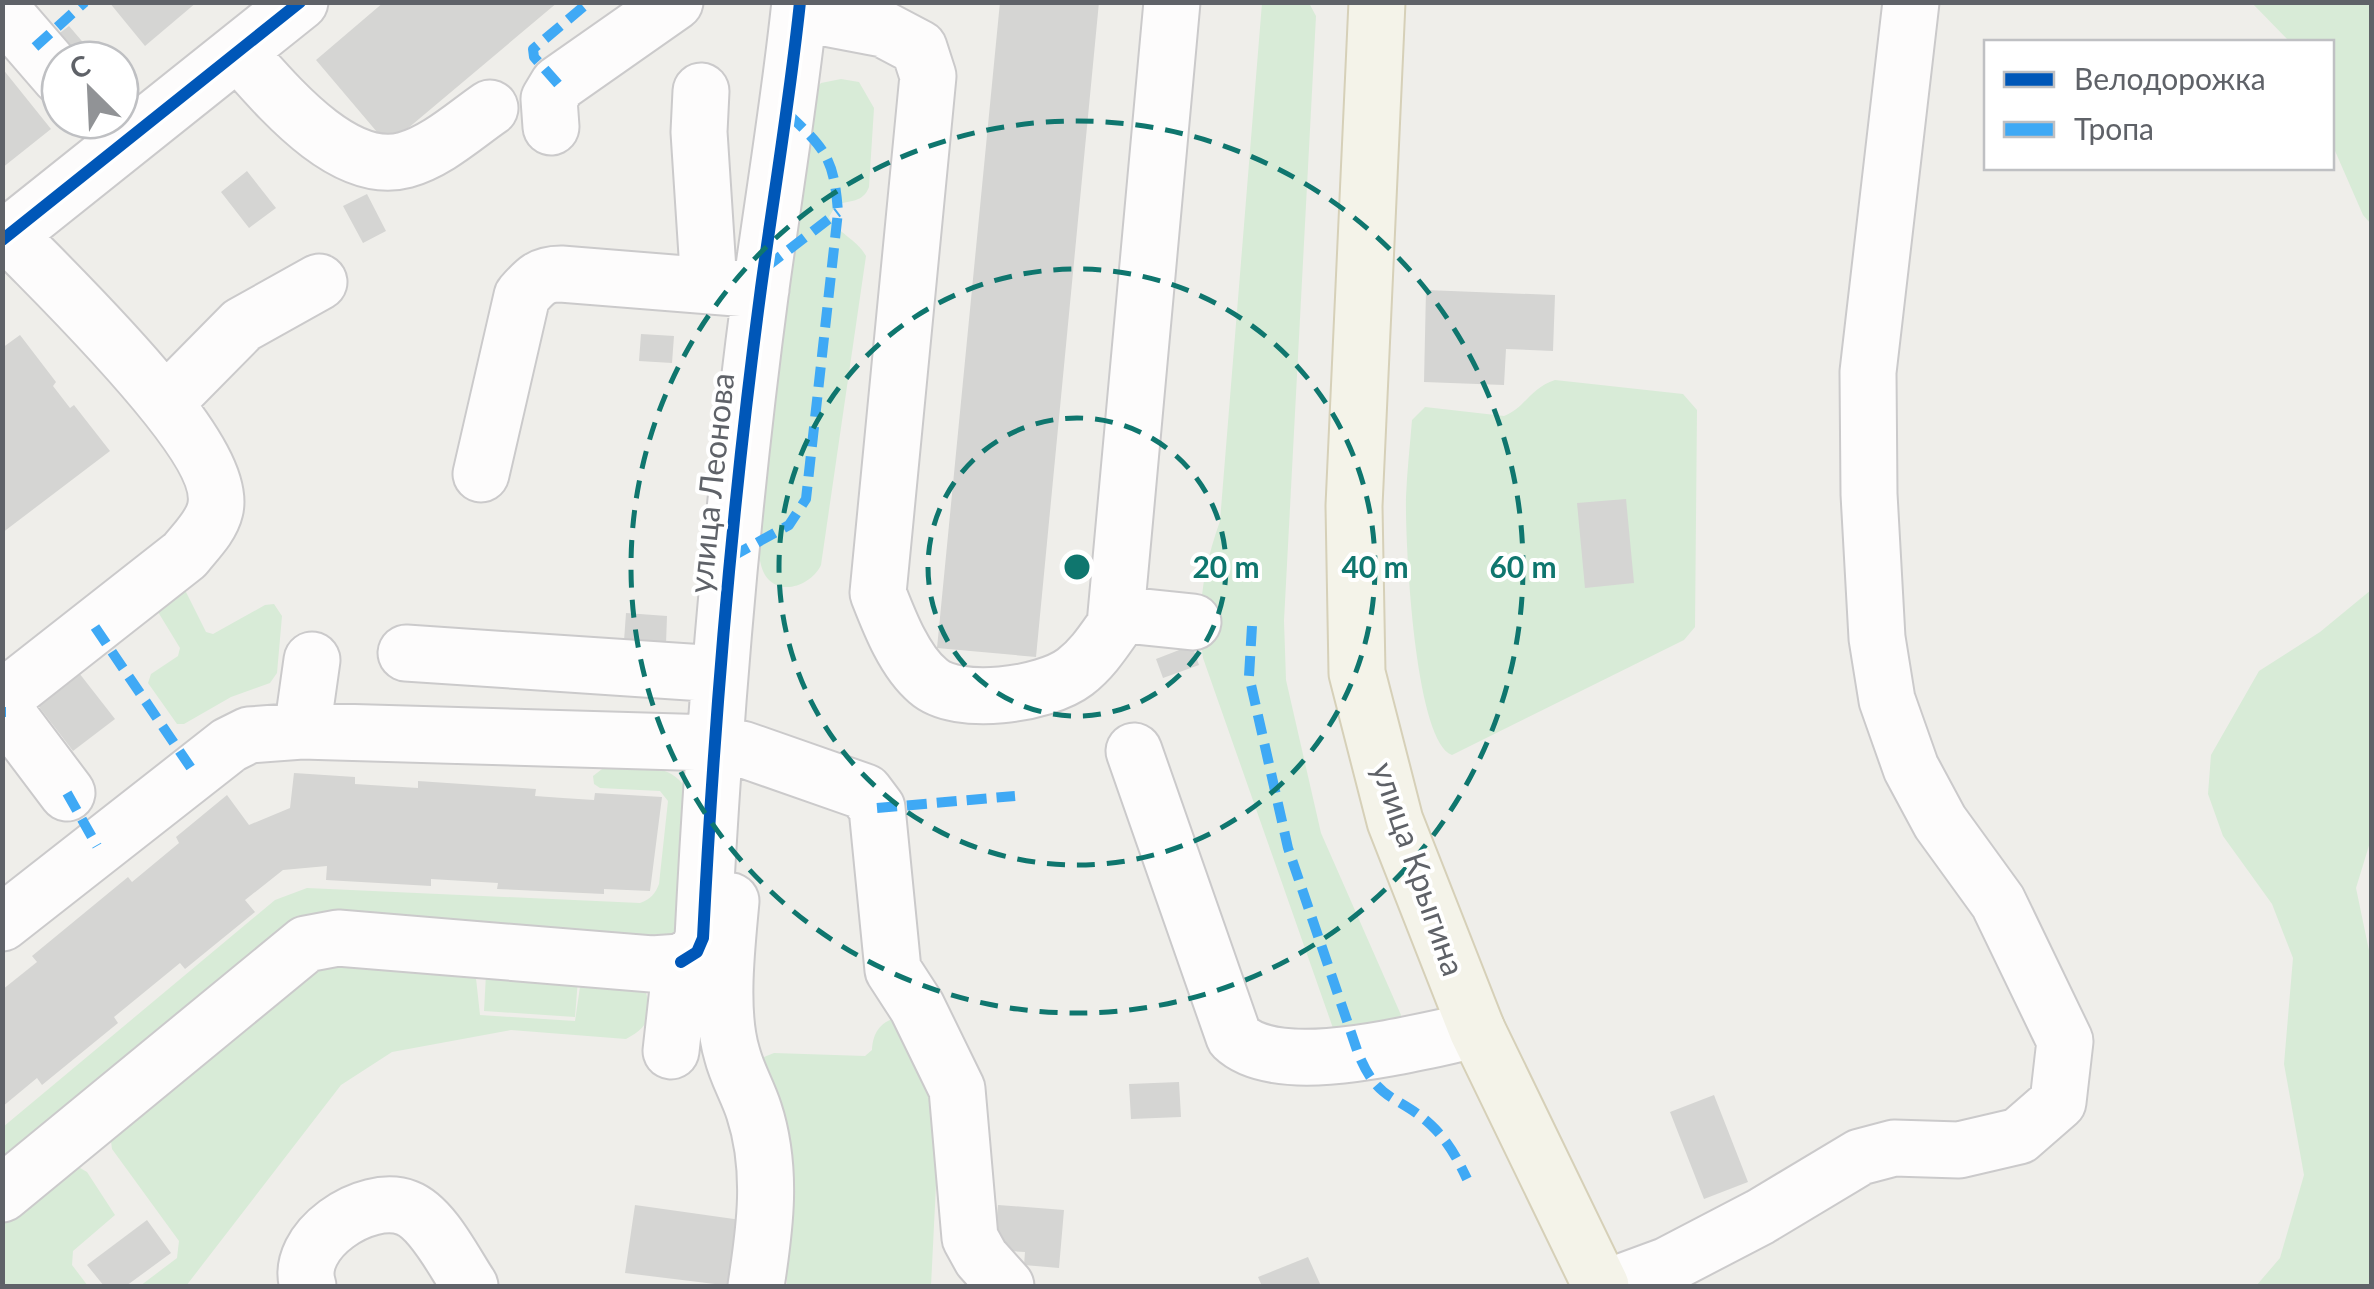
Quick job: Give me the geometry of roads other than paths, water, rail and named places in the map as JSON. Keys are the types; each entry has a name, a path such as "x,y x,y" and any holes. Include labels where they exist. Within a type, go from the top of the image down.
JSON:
{"main road":[{"name":"улица Крыгина","path":"1377,2 1354,506 1357,673 1395,821 1477,1030 1601,1286"}],"street":[{"path":"140,114 238,52 300,2"},
{"path":"551,127 549,98 558,84 675,2"},
{"path":"800,8 883,29 919,48 928,76 878,594 894,634 927,681 953,695 1031,693 1072,675 1092,657 1116,625 1172,2"},
{"path":"1610,1286 1668,1265 1760,1217 1860,1157 1894,1148 1959,1150 2019,1136 2058,1102 2065,1041 1998,902 1940,822 1911,768 1887,700 1877,638 1869,494 1868,372 1911,2"},
{"name":"улица Леонова","path":"681,962 697,952 702,938 728,746 719,674 727,594 735,288 800,8"},
{"path":"2,10 40,54"},
{"path":"238,52 327,141 385,162 404,161 431,149 490,108"},
{"path":"481,474 522,296 544,274 735,288 699,132 701,91"},
{"path":"67,792 12,721 4,706 8,694 185,554 203,533 216,508 214,485 206,463 166,402 6,238 103,140"},
{"path":"166,402 242,325 319,282"},
{"path":"727,594 742,615 746,634 728,746 726,965 731,1052 755,1113 766,1180 766,1224 756,1286"},
{"path":"1116,614 1193,622"},
{"path":"406,653 719,674"},
{"path":"302,731 312,660"},
{"path":"2,923 229,745 249,735 302,731 728,746 852,786 865,792 877,808 893,970 917,1008 957,1089 970,1238 981,1258 1006,1286"},
{"path":"1134,751 1234,1037 1246,1048 1263,1054 1332,1058 1477,1030"},
{"path":"2,1194 306,944 338,938 652,964 681,962 671,1051"},
{"path":"308,1286 305,1279 310,1255 332,1226 366,1206 407,1208 436,1232 470,1286"}]}
